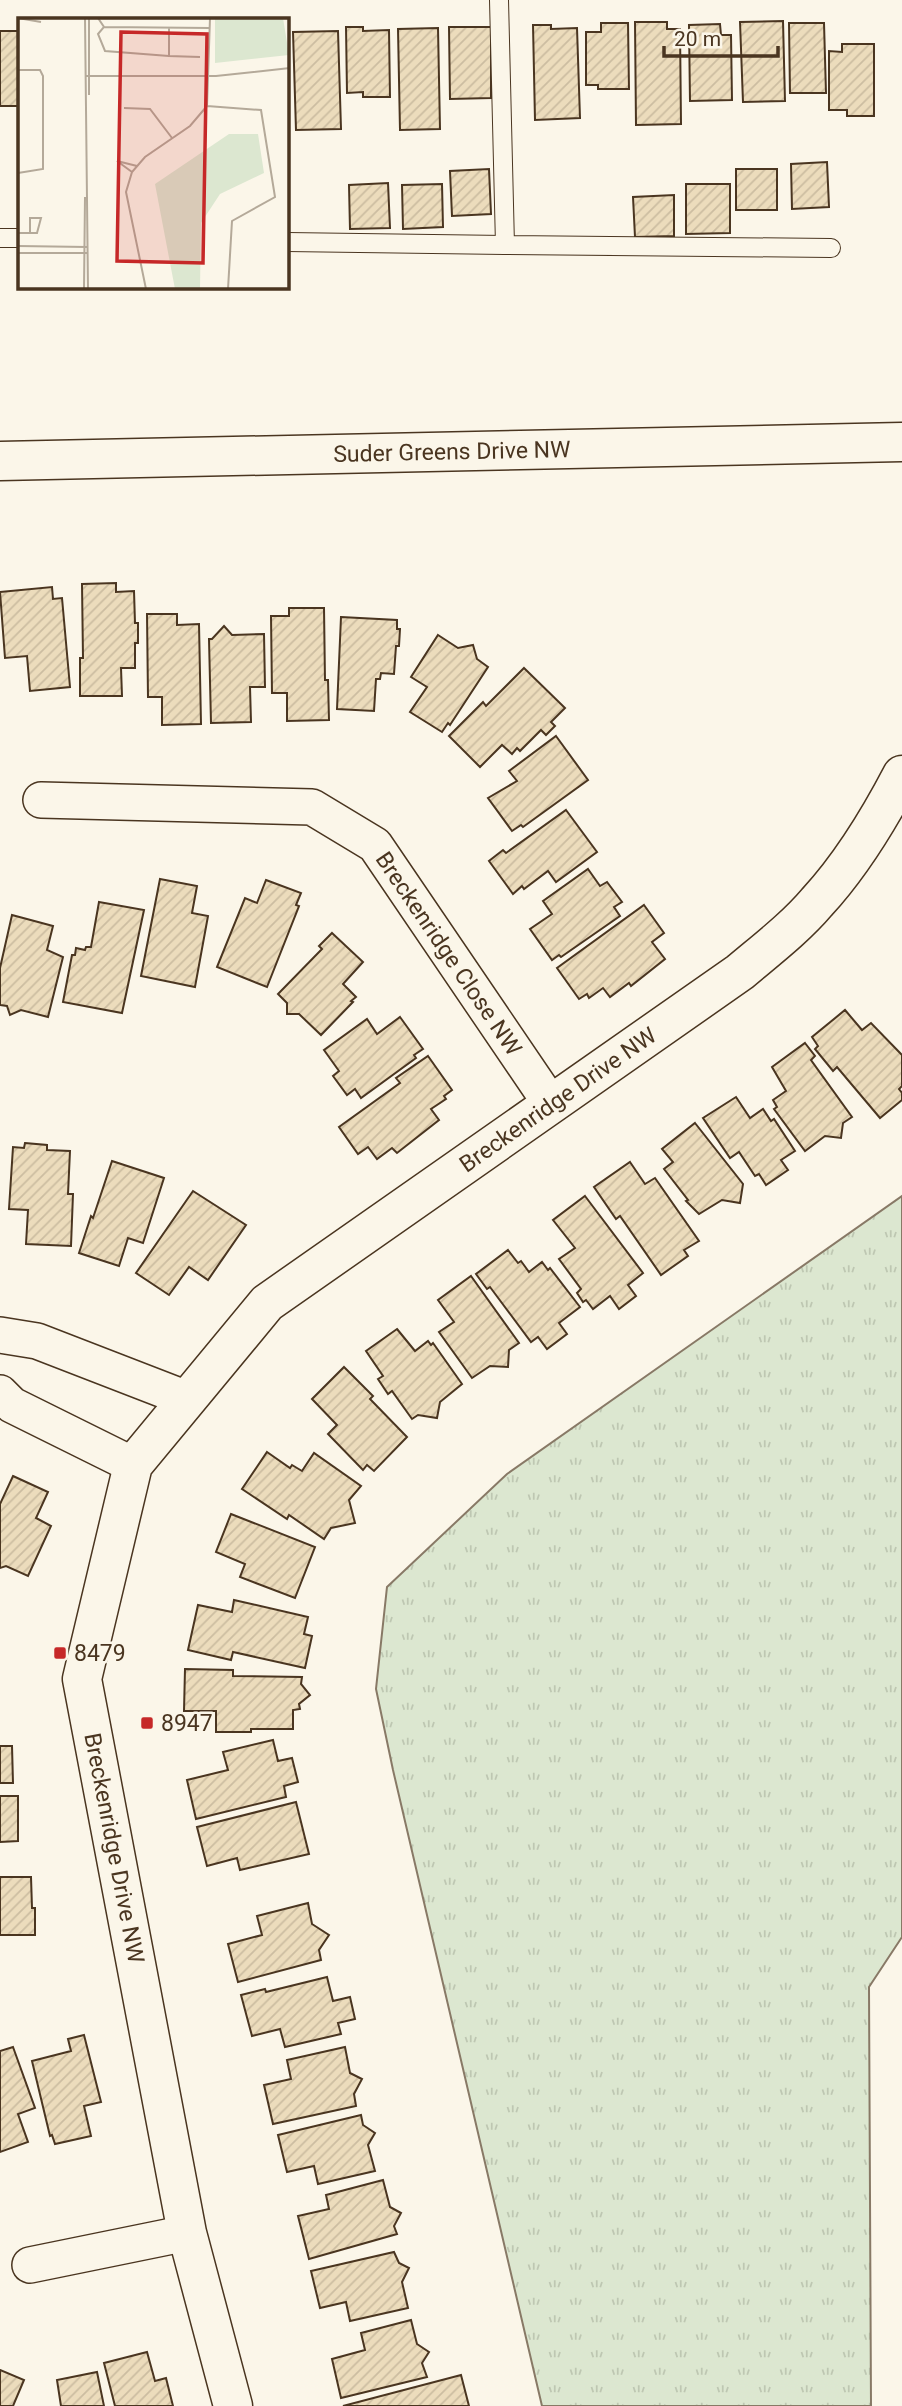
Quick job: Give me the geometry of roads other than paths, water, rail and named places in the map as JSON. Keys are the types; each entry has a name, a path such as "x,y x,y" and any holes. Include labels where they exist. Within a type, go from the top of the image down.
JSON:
{"street":[{"name":"Suder Greens Drive NW","path":"0,461 902,442"},
{"name":"Breckenridge Drive NW","path":"233,2406 187,2233 82,1679 133,1465 267,1303 740,972 816,904 853,859 883,813 902,775"},
{"name":"Breckenridge Close NW","path":"41,800 312,807 375,845 551,1104"},
{"path":"0,1335 37,1341 187,1399"},
{"path":"0,1393 12,1405 133,1465"},
{"path":"30,2265 187,2233"}],"lane":[{"path":"499,0 505,245"},
{"path":"0,238 18,238"},
{"path":"289,242 831,248"}],"place":[{"name":"8479","path":"60,1653"},
{"name":"8947","path":"147,1723"}]}
